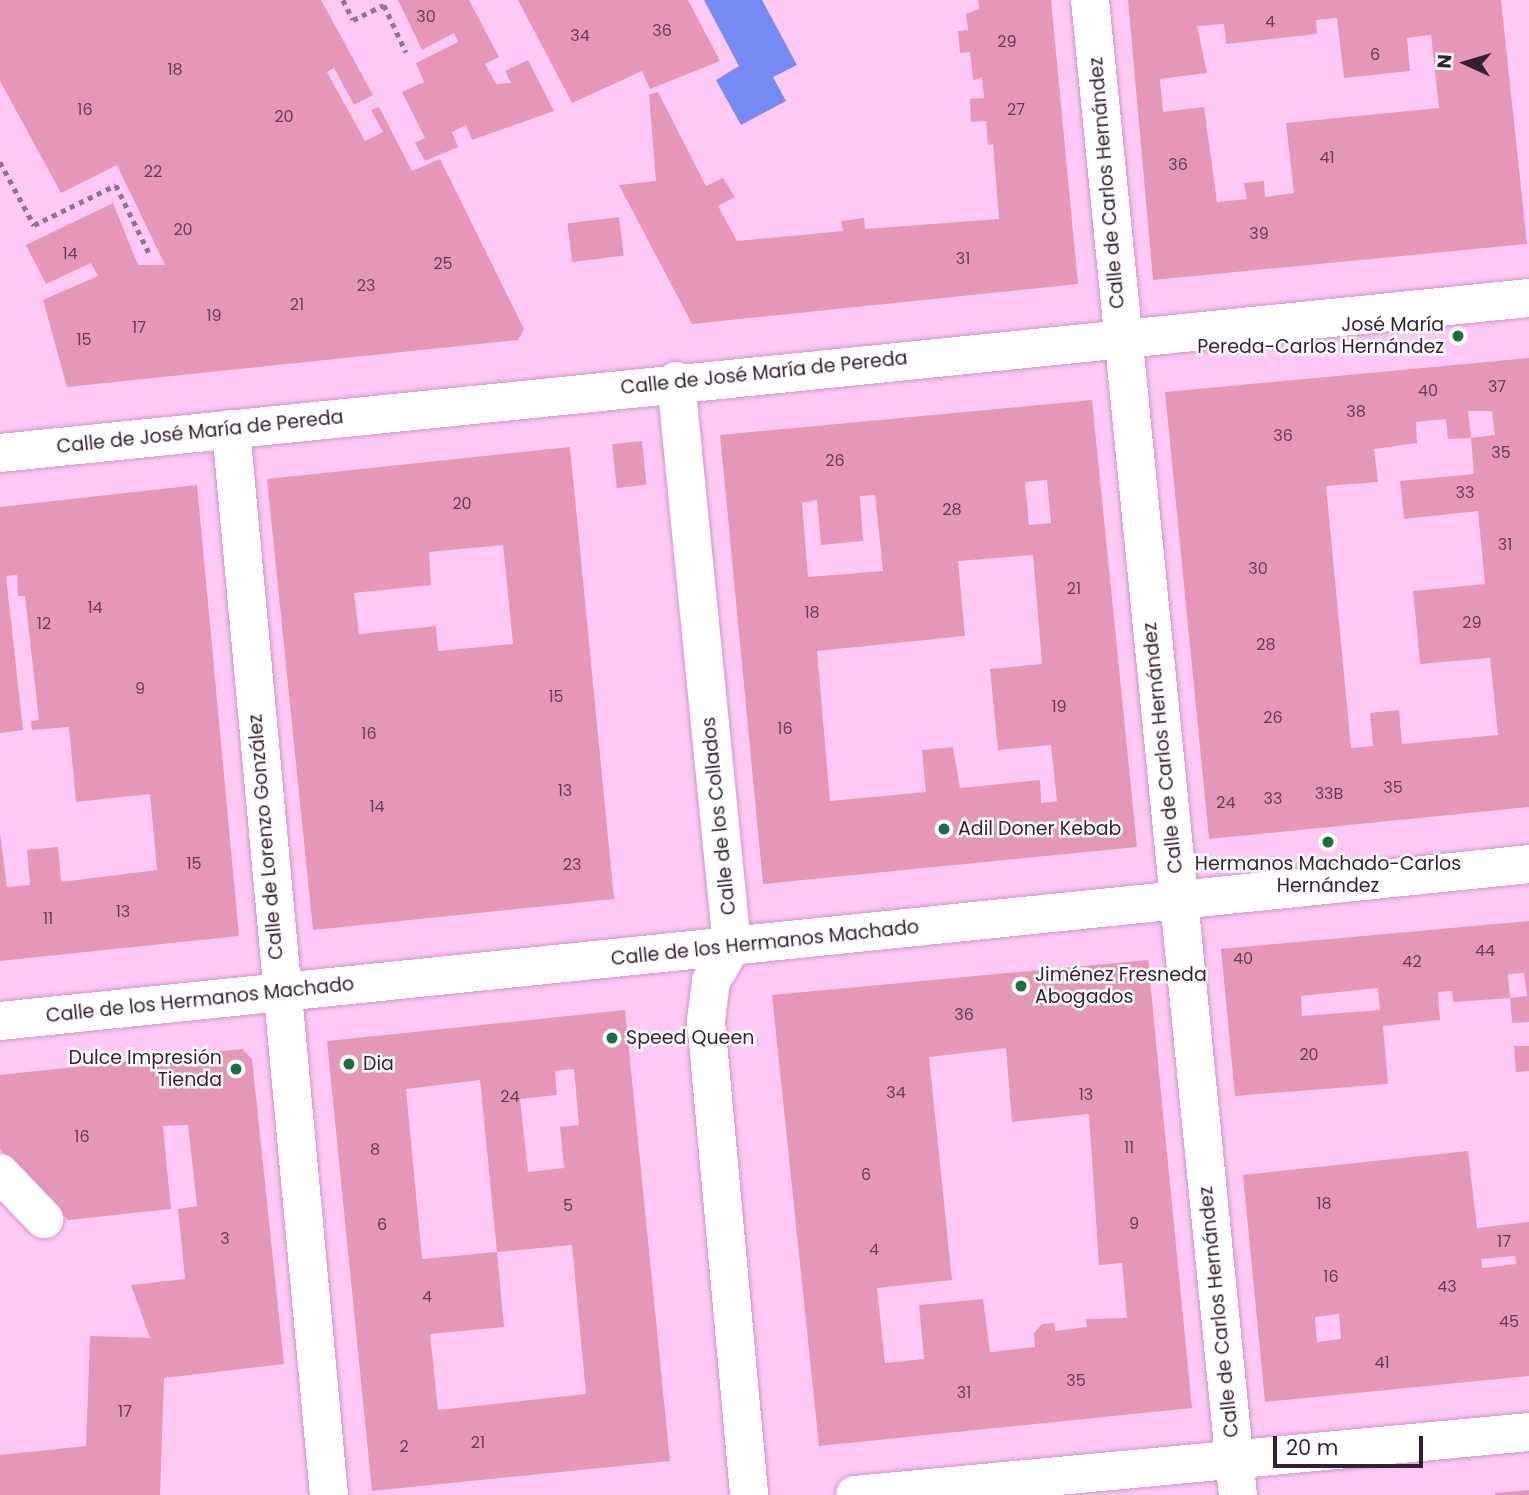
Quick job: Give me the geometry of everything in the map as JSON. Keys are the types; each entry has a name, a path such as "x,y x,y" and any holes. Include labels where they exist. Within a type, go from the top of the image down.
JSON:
{"street":[{"name":"Calle de Carlos Hernández","path":"1090,0 1121,340 1238,1495"},
{"name":"Calle de José María de Pereda","path":"0,453 676,381 1121,340 1529,298"},
{"name":"Calle de los Collados","path":"676,381 732,946"},
{"name":"Calle de Lorenzo González","path":"231,429 329,1495"},
{"name":"Calle de los Hermanos Machado","path":"0,1021 1529,864"},
{"path":"732,946 711,981 706,1021 749,1495"},
{"path":"0,1173 44,1219"},
{"path":"855,1495 1529,1432"}],"path":[{"path":"343,0 353,20 384,5 407,52"},
{"path":"0,162 34,225 116,185 150,255"}],"water":[{"path":"704,0 762,0 797,65 773,77 786,101 741,125 716,80 739,66"}],"building":[{"path":"0,0 321,0 373,95 354,105 334,68 327,72 365,141 383,132 371,110 379,107 412,171 440,159 524,329 518,340 67,387 43,300 98,276 91,263 46,284 26,245 113,203 138,265 165,265 117,165 61,193 0,81"},
{"path":"398,0 469,0 499,57 485,64 496,84 511,83 505,71 528,60 554,111 472,140 466,125 452,132 458,147 425,161 415,143 425,138 402,92 424,82 416,63 458,42 454,33 422,50"},
{"path":"518,0 688,0 720,61 650,89 642,71 572,103"},
{"path":"978,0 1051,0 1078,284 692,324 619,185 656,181 649,95 658,92 706,186 723,178 735,197 718,206 737,241 843,231 841,221 864,218 865,229 999,219 993,144 988,145 986,121 971,122 970,99 984,98 982,78 973,80 970,52 960,53 958,31 968,30 966,14 979,9"},
{"path":"1128,0 1501,0 1527,244 1153,280","holes":["1337,18 1344,78 1410,71 1407,38 1431,35 1439,108 1286,123 1294,193 1265,197 1264,181 1244,183 1247,199 1217,202 1204,107 1163,112 1160,79 1207,73 1197,26 1224,24 1226,44 1317,34 1316,20"]},
{"path":"619,217 624,256 572,262 567,223"},
{"path":"1529,358 1529,807 1209,839 1165,392","holes":["1468,411 1492,411 1495,435 1471,438","1446,419 1448,439 1471,438 1474,474 1400,481 1404,519 1478,511 1485,584 1413,591 1420,664 1490,658 1498,735 1402,744 1399,710 1370,713 1373,746 1351,748 1326,486 1378,482 1374,449 1417,443 1416,422"]},
{"path":"1092,400 1137,847 763,884 720,435","holes":["1047,480 1051,523 1029,525 1025,482","875,495 883,571 808,577 802,503 817,500 821,545 863,541 860,496","1033,555 1042,664 990,669 998,750 1051,745 1057,801 1041,803 1040,780 960,788 953,747 922,750 926,792 830,801 817,651 965,636 958,561"]},
{"path":"642,441 647,485 617,488 612,444"},
{"path":"570,447 614,899 313,930 267,479","holes":["503,545 513,644 438,651 436,626 359,634 354,593 431,585 429,552"]},
{"path":"197,485 239,936 0,961 0,833 7,887 30,885 27,850 58,847 61,882 157,870 150,794 76,802 69,727 32,730 31,721 39,720 25,596 18,596 17,575 6,576 23,730 0,733 0,507"},
{"path":"1529,921 1529,1022 1512,1023 1510,998 1453,1002 1452,991 1438,992 1440,1020 1383,1026 1388,1084 1235,1096 1221,949","holes":["1524,973 1527,996 1510,998 1508,974","1378,988 1380,1010 1302,1016 1301,996"]},
{"path":"1148,960 1192,1408 819,1446 772,995","holes":["1006,1048 1012,1122 1089,1114 1099,1265 1122,1263 1127,1318 1086,1319 1087,1327 1055,1331 1054,1323 1042,1324 1034,1333 1035,1347 990,1352 983,1299 919,1305 924,1359 885,1363 877,1288 952,1280 929,1057"]},
{"path":"625,1010 670,1461 372,1491 327,1041","holes":["574,1069 579,1125 560,1127 564,1168 528,1172 520,1099 557,1095 555,1071","480,1080 497,1252 422,1259 406,1089","572,1245 586,1394 438,1410 430,1334 504,1327 497,1252"]},
{"path":"1514,1046 1529,1046 1529,1071 1516,1072"},
{"path":"242,1049 252,1059 284,1364 164,1378 160,1495 0,1495 0,1455 86,1446 90,1336 150,1338 131,1285 185,1279 178,1209 197,1206 188,1125 163,1126 171,1209 68,1220 0,1149 0,1075"},
{"path":"1468,1151 1477,1228 1529,1222 1529,1376 1265,1402 1243,1175","holes":["1515,1256 1516,1264 1482,1268 1481,1259","1339,1314 1341,1339 1317,1342 1315,1317"]},
{"path":"1529,1490 1529,1495 1495,1495 1495,1493"}],"place":[{"name":"José María Pereda-Carlos Hernández","path":"1458,336"},
{"name":"Adil Doner Kebab","path":"944,829"},
{"name":"Hermanos Machado-Carlos Hernández","path":"1328,842"},
{"name":"Jiménez Fresneda Abogados","path":"1021,986"},
{"name":"Speed Queen","path":"612,1038"},
{"name":"Dia","path":"349,1064"},
{"name":"Dulce Impresión Tienda","path":"236,1069"}]}
